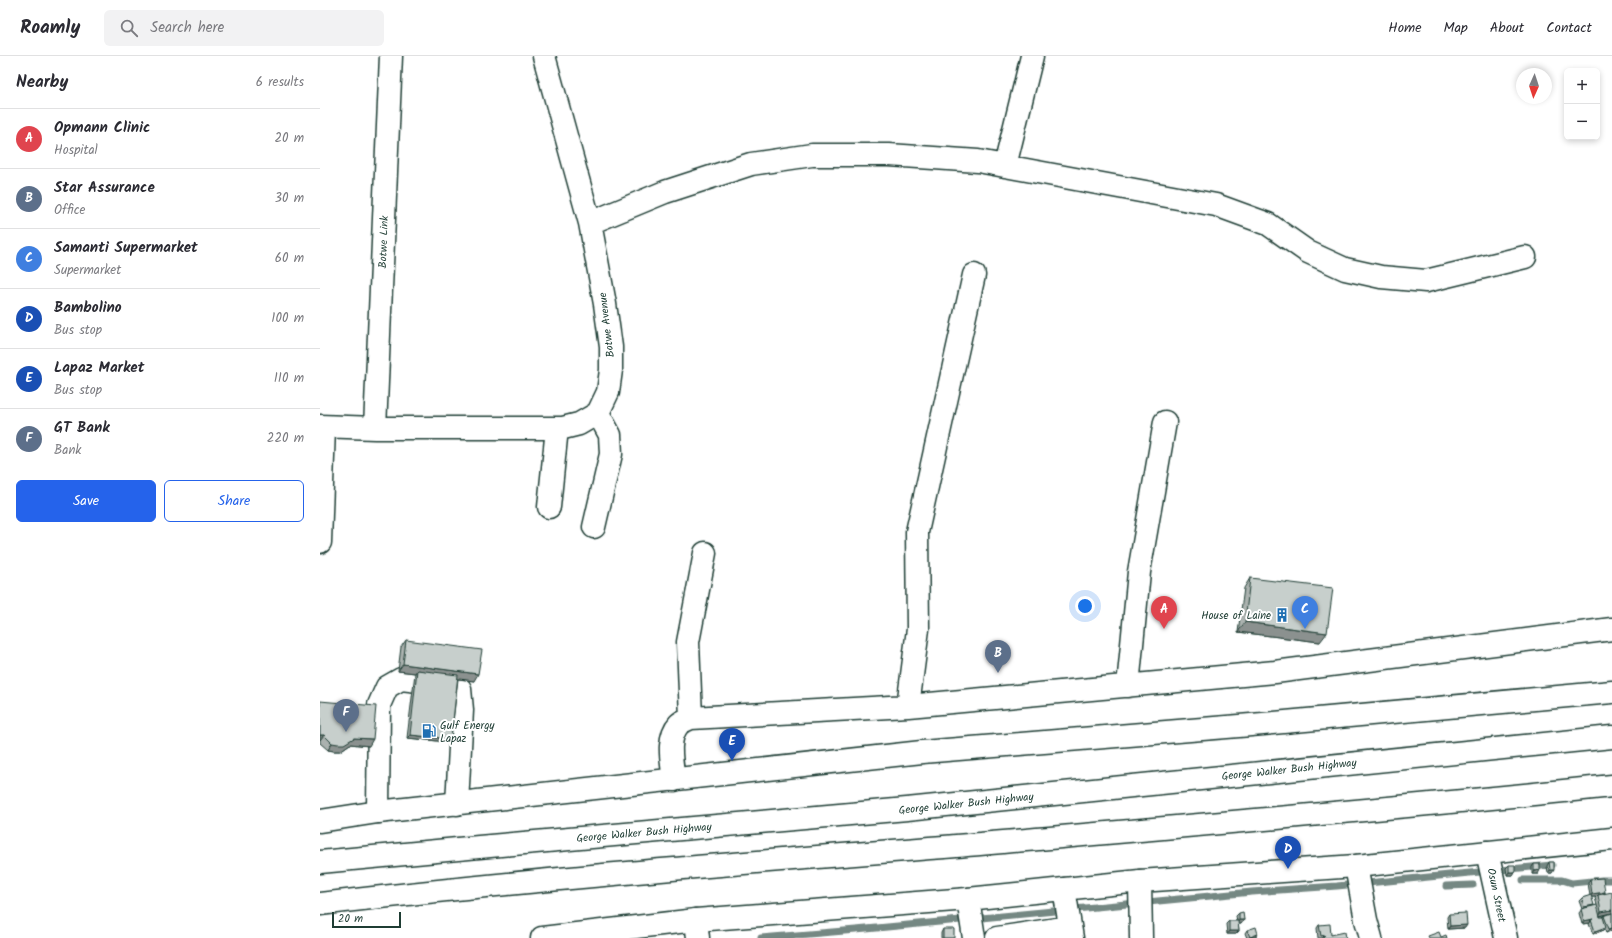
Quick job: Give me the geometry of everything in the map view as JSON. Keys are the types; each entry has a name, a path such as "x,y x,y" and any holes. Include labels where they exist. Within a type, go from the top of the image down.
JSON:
{"main road":[{"name":"Botwe Link","path":"375,428 391,56"},
{"name":"Botwe Avenue","path":"544,56 590,223 605,304 611,347 611,370 608,392 598,413"},
{"path":"1005,166 1032,56"},
{"path":"590,223 665,192 751,164 812,155 889,155 978,161 1216,205 1268,224 1308,252 1345,269 1381,277 1426,281 1525,257"},
{"path":"908,706 918,630 917,532 974,275"},
{"path":"320,542 322,426 375,428 564,428 579,424 598,413 610,436 611,454 594,527"},
{"path":"1128,686 1139,572 1165,422"},
{"path":"549,507 557,428"},
{"path":"691,718 688,642 705,553"},
{"path":"674,780 671,746 673,734 680,723 691,718 908,706 1274,672 1612,629"},
{"path":"378,812 379,705 387,687 401,679 445,684 460,689 462,710 457,804"},
{"path":"320,821 378,812 922,752 1612,692"},
{"name":"George Walker Bush Highway","path":"320,862 915,808 1612,737"},
{"path":"320,904 452,889 617,873 950,846 1476,800 1612,786"},
{"path":"542,938 697,929 1140,881 1356,866 1612,839"},
{"name":"Osun Street","path":"1487,852 1506,938"},
{"path":"1356,866 1366,920 1371,938"},
{"path":"1140,881 1141,938"},
{"path":"997,938 1071,933 1064,889"},
{"path":"968,899 974,938"}],"building":[{"name":"House of Laine","path":"1250,578 1333,588 1327,633 1245,622"},
{"path":"406,640 482,650 478,674 403,664"},
{"path":"417,670 458,675 451,739 410,735"},
{"path":"320,701 376,706 373,739 354,738 344,744 338,744 332,743 324,735 320,735"},
{"path":"1549,862 1554,862 1554,870 1550,870"},
{"path":"1534,864 1540,864 1540,870 1534,871"},
{"path":"1509,865 1515,865 1515,872 1509,872"},
{"path":"1603,878 1605,892 1592,894 1590,879"},
{"path":"1612,892 1612,910 1601,912 1598,895"},
{"path":"1591,895 1594,905 1584,907 1582,898"},
{"path":"1597,905 1600,917 1603,917 1606,927 1595,931 1591,920 1593,919 1584,921 1581,909"},
{"path":"1243,912 1244,920 1239,920 1239,913"},
{"path":"1466,913 1467,925 1450,926 1449,914"},
{"path":"1612,913 1612,928 1609,929 1604,916"},
{"path":"1229,921 1238,921 1239,931 1229,931"},
{"path":"1330,924 1331,935 1345,932 1346,938 1323,938 1325,935 1321,936 1319,925"},
{"path":"1256,927 1258,934 1250,937 1247,930"},
{"path":"943,929 954,929 954,938 943,938"},
{"path":"1439,932 1441,937 1446,935 1447,938 1429,938 1428,936"}],"waterway":[{"path":"761,938 1552,865"},
{"path":"1523,880 1562,880 1572,883 1612,880"},
{"path":"1446,886 1473,885"}],"place":[{"name":"House of Laine","path":"1282,615"},
{"name":"Opmann Clinic","path":"1164,629"},
{"name":"Samanti Supermarket","path":"1305,629"},
{"name":"Star Assurance","path":"998,673"},
{"name":"Gulf Energy Lapaz","path":"429,731"},
{"name":"GT Bank","path":"346,732"},
{"name":"Lapaz Market","path":"732,761"},
{"name":"Bambolino","path":"1288,869"}]}
